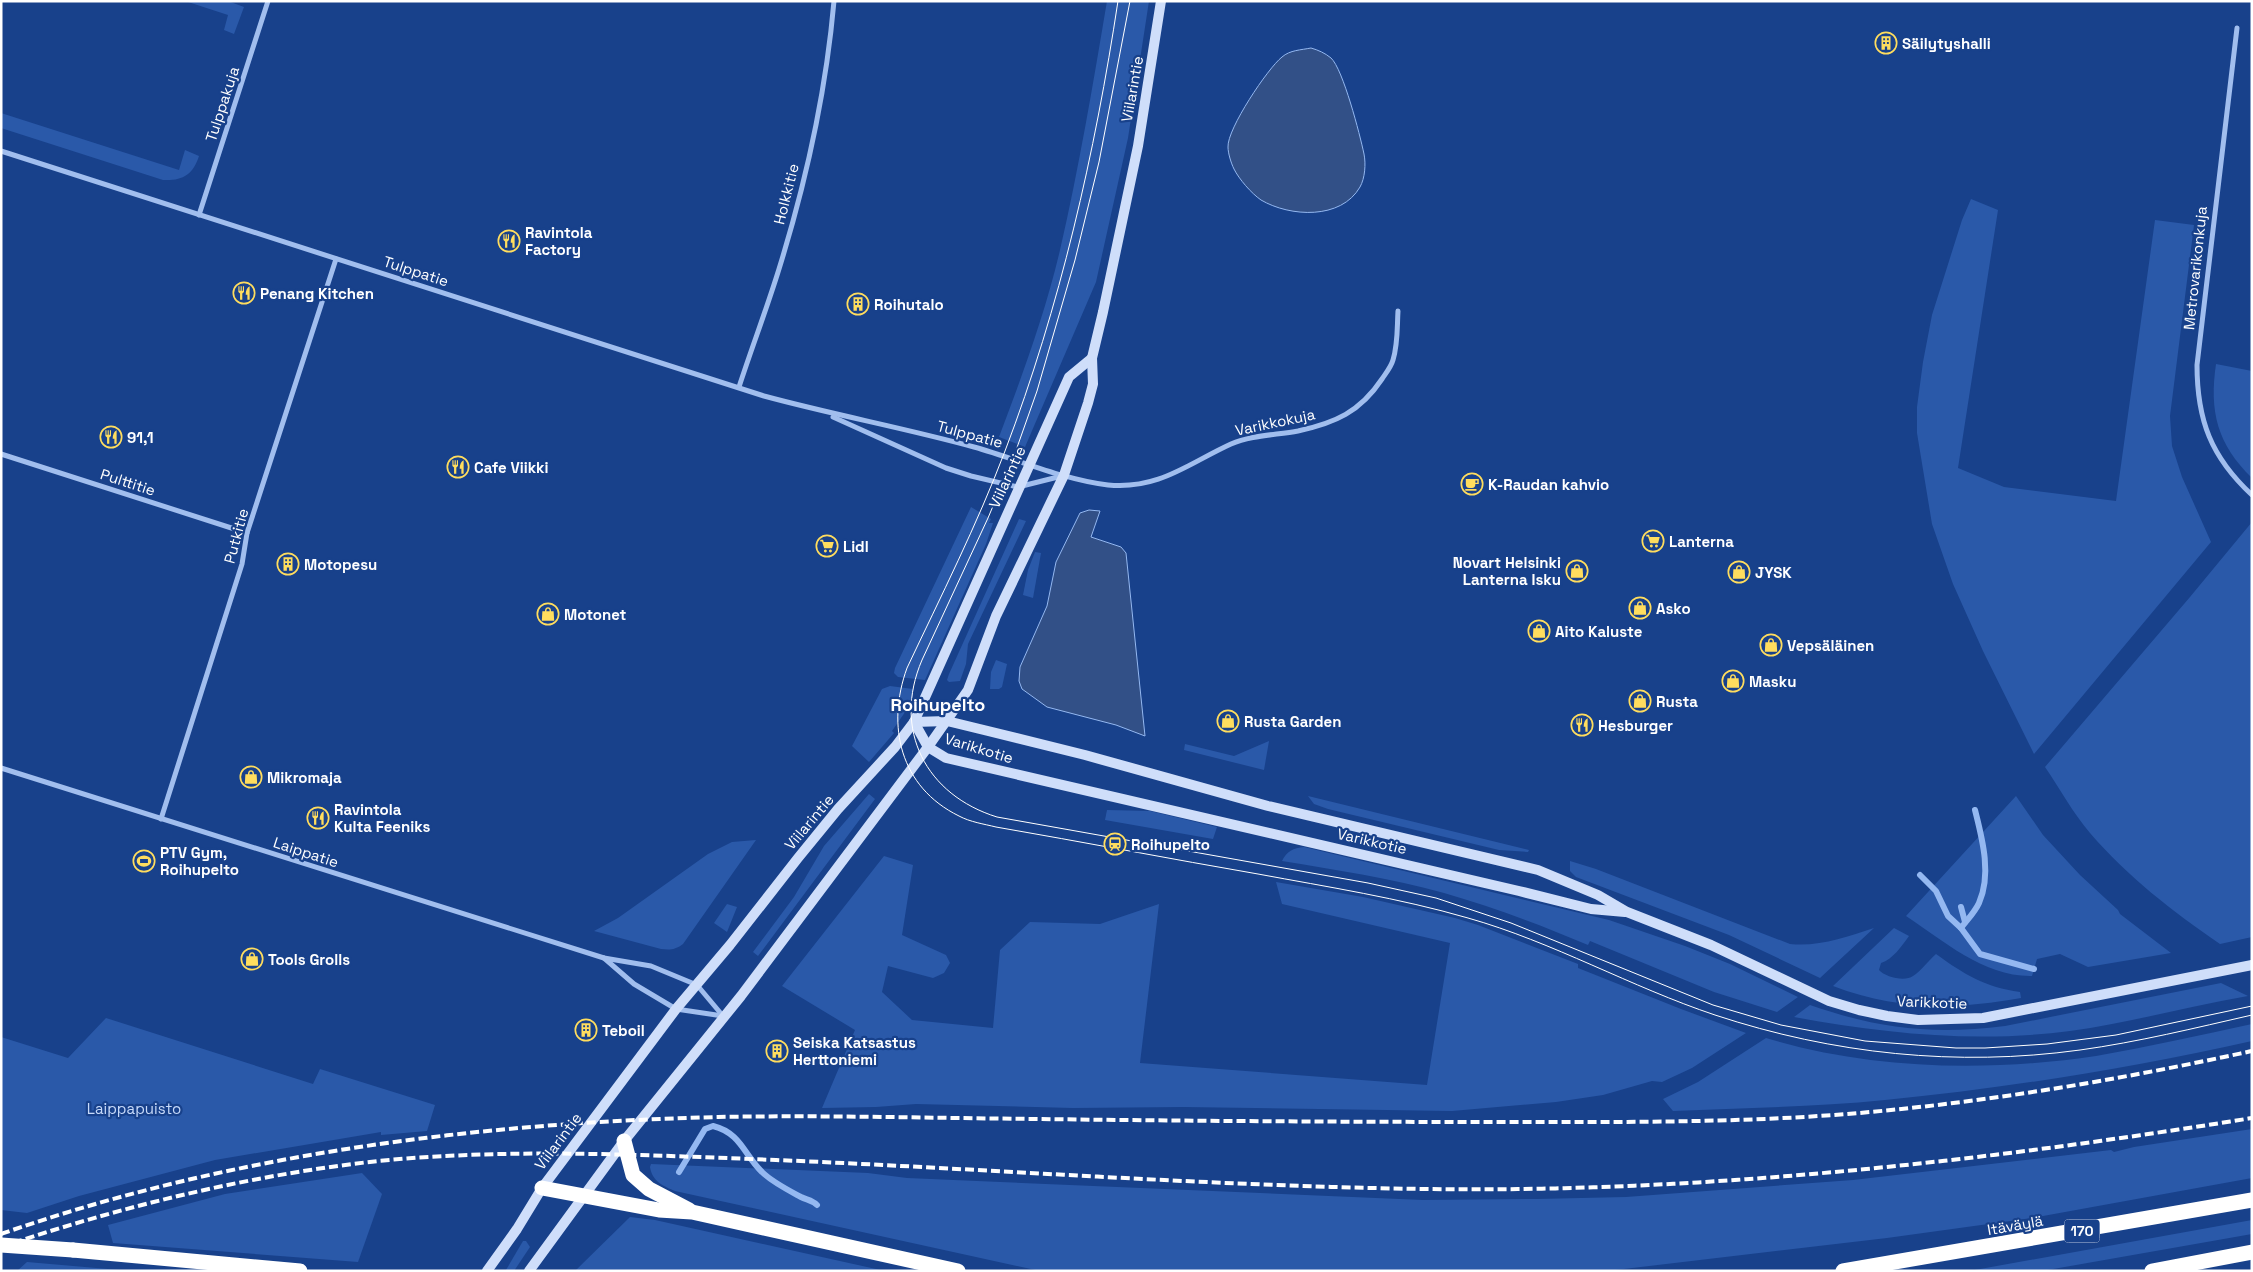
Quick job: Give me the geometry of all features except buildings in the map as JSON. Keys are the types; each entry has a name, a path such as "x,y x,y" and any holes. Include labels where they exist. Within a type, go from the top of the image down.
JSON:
{"highway":[{"path":"624,1141 633,1175 649,1189 692,1212"},
{"path":"542,1188 659,1210 692,1212 958,1271"},
{"name":"Itäväylä","path":"1843,1271 2252,1200"},
{"path":"1,1245 300,1271"},
{"path":"2152,1271 2252,1252"}],"main road":[{"name":"Viilarintie","path":"529,1271 624,1141 723,1016 928,748 968,690 996,616 1064,475 1093,384 1092,358 1104,312 1138,146 1161,1"},
{"name":"Viilarintie","path":"487,1271 517,1229 542,1188 676,1009 838,809 895,747 914,722 1069,377 1092,358"},
{"name":"Varikkotie","path":"1627,912 1591,909 1519,890 946,758 928,748 914,722 947,722 1085,755 1268,806 1538,870 1598,895 1627,912 1711,945 1829,1000 1859,1010 1918,1020 1984,1018 2186,980 2252,965"}],"street":[{"name":"Tulppakuja","path":"199,215 268,1"},
{"name":"Holkkitie","path":"739,387 779,270 794,219 821,100 831,42 834,1"},
{"name":"Metrovarikonkuja","path":"2237,28 2197,365 2197,386 2207,432 2219,459 2237,481 2252,495"},
{"name":"Tulppatie","path":"1,151 739,387 824,412 945,439 1030,463 1064,475"},
{"name":"Putkitie","path":"161,819 242,564 247,533 336,259"},
{"name":"Varikkokuja","path":"1064,475 1108,485 1132,485 1164,479 1233,443 1330,424 1349,414 1372,394 1393,362 1397,339 1398,311"},
{"name":"Tulppatie","path":"824,412 946,468 1018,487 1064,475"},
{"name":"Pulttitie","path":"1,454 247,533"},
{"name":"Laippatie","path":"1,768 604,958 651,966 697,985 723,1016"},
{"name":"Laippatie","path":"604,958 634,984 676,1009 723,1016"}],"green space":[{"path":"185,1 228,1 244,7 234,34 224,30 228,15"},
{"path":"1107,1 1149,1 1128,138 1096,282 1025,447 999,437 1040,321 1060,250 1080,157"},
{"path":"1,113 179,170 185,150 199,156 194,168 186,176 163,180 1,128"},
{"path":"1971,199 1998,210 1958,468 2004,487 2116,501 2155,220 2194,225 2170,416 2172,446 2182,477 2211,542 2034,754 1983,651 1953,584 1932,524 1917,433 1917,407 1932,315 1962,220"},
{"path":"2216,364 2252,371 2252,478 2231,452 2218,426 2214,397"},
{"path":"971,507 991,519 989,523 993,523 986,544 925,680 898,677 894,673 895,668"},
{"path":"1019,519 1026,521 968,644 966,664 960,681 949,682 947,680 949,674"},
{"path":"2252,522 2252,937 2220,944 2151,893 2105,849 2078,817 2045,767"},
{"path":"1035,552 1041,553 1033,598 1023,595 1028,570"},
{"path":"996,660 1007,664 1002,687 990,689 991,672"},
{"path":"890,686 913,689 912,702 892,731 894,733 869,762 852,746 882,689"},
{"path":"1269,741 1264,770 1184,750 1185,744 1234,756"},
{"path":"869,794 875,799 758,956 753,952 794,897 824,846"},
{"path":"1308,796 1529,850 1528,852 1499,850 1328,809 1314,804"},
{"path":"2016,796 2043,835 2080,875 2120,914 2171,953 2088,967 2060,954 2037,959 2032,976 2014,975 1997,971 1965,956 1906,916"},
{"path":"1107,810 1150,811 1217,827 1213,839 1105,820"},
{"path":"756,840 680,946 672,949 661,949 594,931 618,918 708,854 732,842"},
{"path":"1304,847 1609,920 1685,946 1730,964 1798,997 1777,1012 1714,992 1590,941 1588,945 1553,930 1462,898 1384,879 1282,861 1291,851"},
{"path":"884,856 913,865 902,935 946,955 950,963 944,973 933,978 888,966 882,992 912,1020 993,1028 1000,950 1030,922 1100,924 1159,904 1140,1063 1427,1085 1450,943 1282,904 1276,882 1363,897 1478,925 1578,964 1578,968 1746,1033 1692,1068 1662,1082 1652,1081 1603,1095 1556,1102 1452,1111 1184,1107 1073,1108 916,1104 822,1108 855,1030 782,986"},
{"path":"1570,861 1596,869 1790,944 1822,943 1874,928 1820,978 1729,935 1576,877 1570,871"},
{"path":"727,904 737,907 727,932 714,923"},
{"path":"1894,928 1909,936 1893,956 1881,963 1879,970 1882,973 1900,979 1909,978 1936,954 1976,979 1996,987 2020,992 2021,998 1972,1005 1925,1006 1880,1000 1833,986"},
{"path":"2221,983 2248,996 2092,1028 2035,1035 1932,1035 1863,1028 1794,1017 1810,1005 1859,1020 1883,1025 1930,1030 1979,1029 2005,1026"},
{"name":"Laippapuisto","path":"106,1018 313,1084 320,1069 435,1105 427,1131 381,1135 381,1132 215,1160 79,1196 27,1213 1,1210 1,1037 68,1058"},
{"path":"2252,1024 2252,1041 2161,1060 1977,1090 1832,1104 1673,1111 1663,1099 1698,1082 1766,1038 1806,1049 1847,1057 1888,1062 1972,1066 2055,1061 2096,1056"},
{"path":"2252,1129 2252,1178 2032,1218 1887,1238 1607,1271 1040,1271 675,1191 662,1185 653,1176 650,1167 651,1164 868,1173 907,1178 1423,1200 1626,1197 1853,1180 2111,1150 2114,1152 2134,1147"},
{"path":"362,1173 382,1194 358,1262 113,1243 108,1225 225,1194"},
{"path":"630,1217 655,1220 885,1271 575,1271"},
{"path":"2252,1220 2252,1234 2042,1271 1969,1271"},
{"path":"523,1241 526,1241 530,1247 514,1271 506,1270"},
{"path":"27,1262 131,1271 17,1271"}],"shaded area":[{"path":"1311,48 1331,58 1341,75 1359,133 1365,166 1362,183 1351,198 1341,205 1328,210 1300,212 1273,206 1253,194 1234,169 1228,147 1229,138 1249,99 1276,63 1288,53"},
{"path":"1089,510 1100,511 1091,537 1121,547 1126,553 1145,736 1116,725 1047,707 1022,689 1019,681 1020,667 1047,606 1056,562 1080,513"}],"waterway":[{"path":"1961,928 1979,903 1985,880 1984,856 1975,810"},
{"path":"1920,875 1936,891 1948,916 1961,928 1980,954 2034,969"},
{"path":"1961,907 1965,922"},
{"path":"679,1172 705,1129 713,1126 722,1129 736,1139 756,1165 770,1179 817,1205"}],"tram line":[{"path":"1118,1 1087,172 1074,229 1043,341 1025,397 994,479 907,668 901,690 898,712 899,733 903,753 911,772 923,789 939,804 959,816 977,823 1337,888 1442,911 1531,939 1684,1004 1715,1015 1760,1028 1850,1048 1942,1057 2034,1055 2123,1043 2252,1015"},
{"path":"1130,1 1099,162 1075,260 1037,391 1014,456 988,518 922,660 914,686 911,711 914,735 922,756 934,776 951,793 972,807 997,817 1368,883 1436,898 1511,923 1713,1005 1781,1025 1865,1041 1956,1048 2047,1044 2116,1035 2252,1006"}],"railway":[{"path":"1,1234 88,1206 176,1183 265,1163 445,1136 536,1127 627,1120 758,1116 1388,1122 1633,1122 1762,1119 1847,1114 2000,1097 2151,1072 2252,1051"},
{"path":"1,1247 93,1218 187,1194 330,1167 428,1157 527,1154 627,1155 776,1160 1262,1184 1425,1189 1529,1189 1633,1186 1840,1172 2047,1148 2252,1118"}],"place":[{"name":"Säilytyshalli","path":"1886,43"},
{"name":"Ravintola Factory","path":"509,241"},
{"name":"Penang Kitchen","path":"244,293"},
{"name":"Roihutalo","path":"858,304"},
{"name":"91,1","path":"111,437"},
{"name":"Cafe Viikki","path":"458,467"},
{"name":"K-Raudan kahvio","path":"1472,484"},
{"name":"Lanterna","path":"1653,541"},
{"name":"Lidl","path":"827,546"},
{"name":"Motopesu","path":"288,564"},
{"name":"Novart Helsinki Lanterna Isku","path":"1577,571"},
{"name":"JYSK","path":"1739,572"},
{"name":"Asko","path":"1640,608"},
{"name":"Motonet","path":"548,614"},
{"name":"Aito Kaluste","path":"1539,631"},
{"name":"Vepsäläinen","path":"1771,645"},
{"name":"Masku","path":"1733,681"},
{"name":"Rusta","path":"1640,701"},
{"name":"Rusta Garden","path":"1228,721"},
{"name":"Hesburger","path":"1582,725"},
{"name":"Mikromaja","path":"251,777"},
{"name":"Ravintola Kulta Feeniks","path":"318,818"},
{"name":"Roihupelto","path":"1115,844"},
{"name":"PTV Gym, Roihupelto","path":"144,861"},
{"name":"Tools Grolls","path":"252,959"},
{"name":"Teboil","path":"586,1030"},
{"name":"Seiska Katsastus Herttoniemi","path":"777,1051"}],"district":[{"name":"Roihupelto","path":"938,704"}]}
